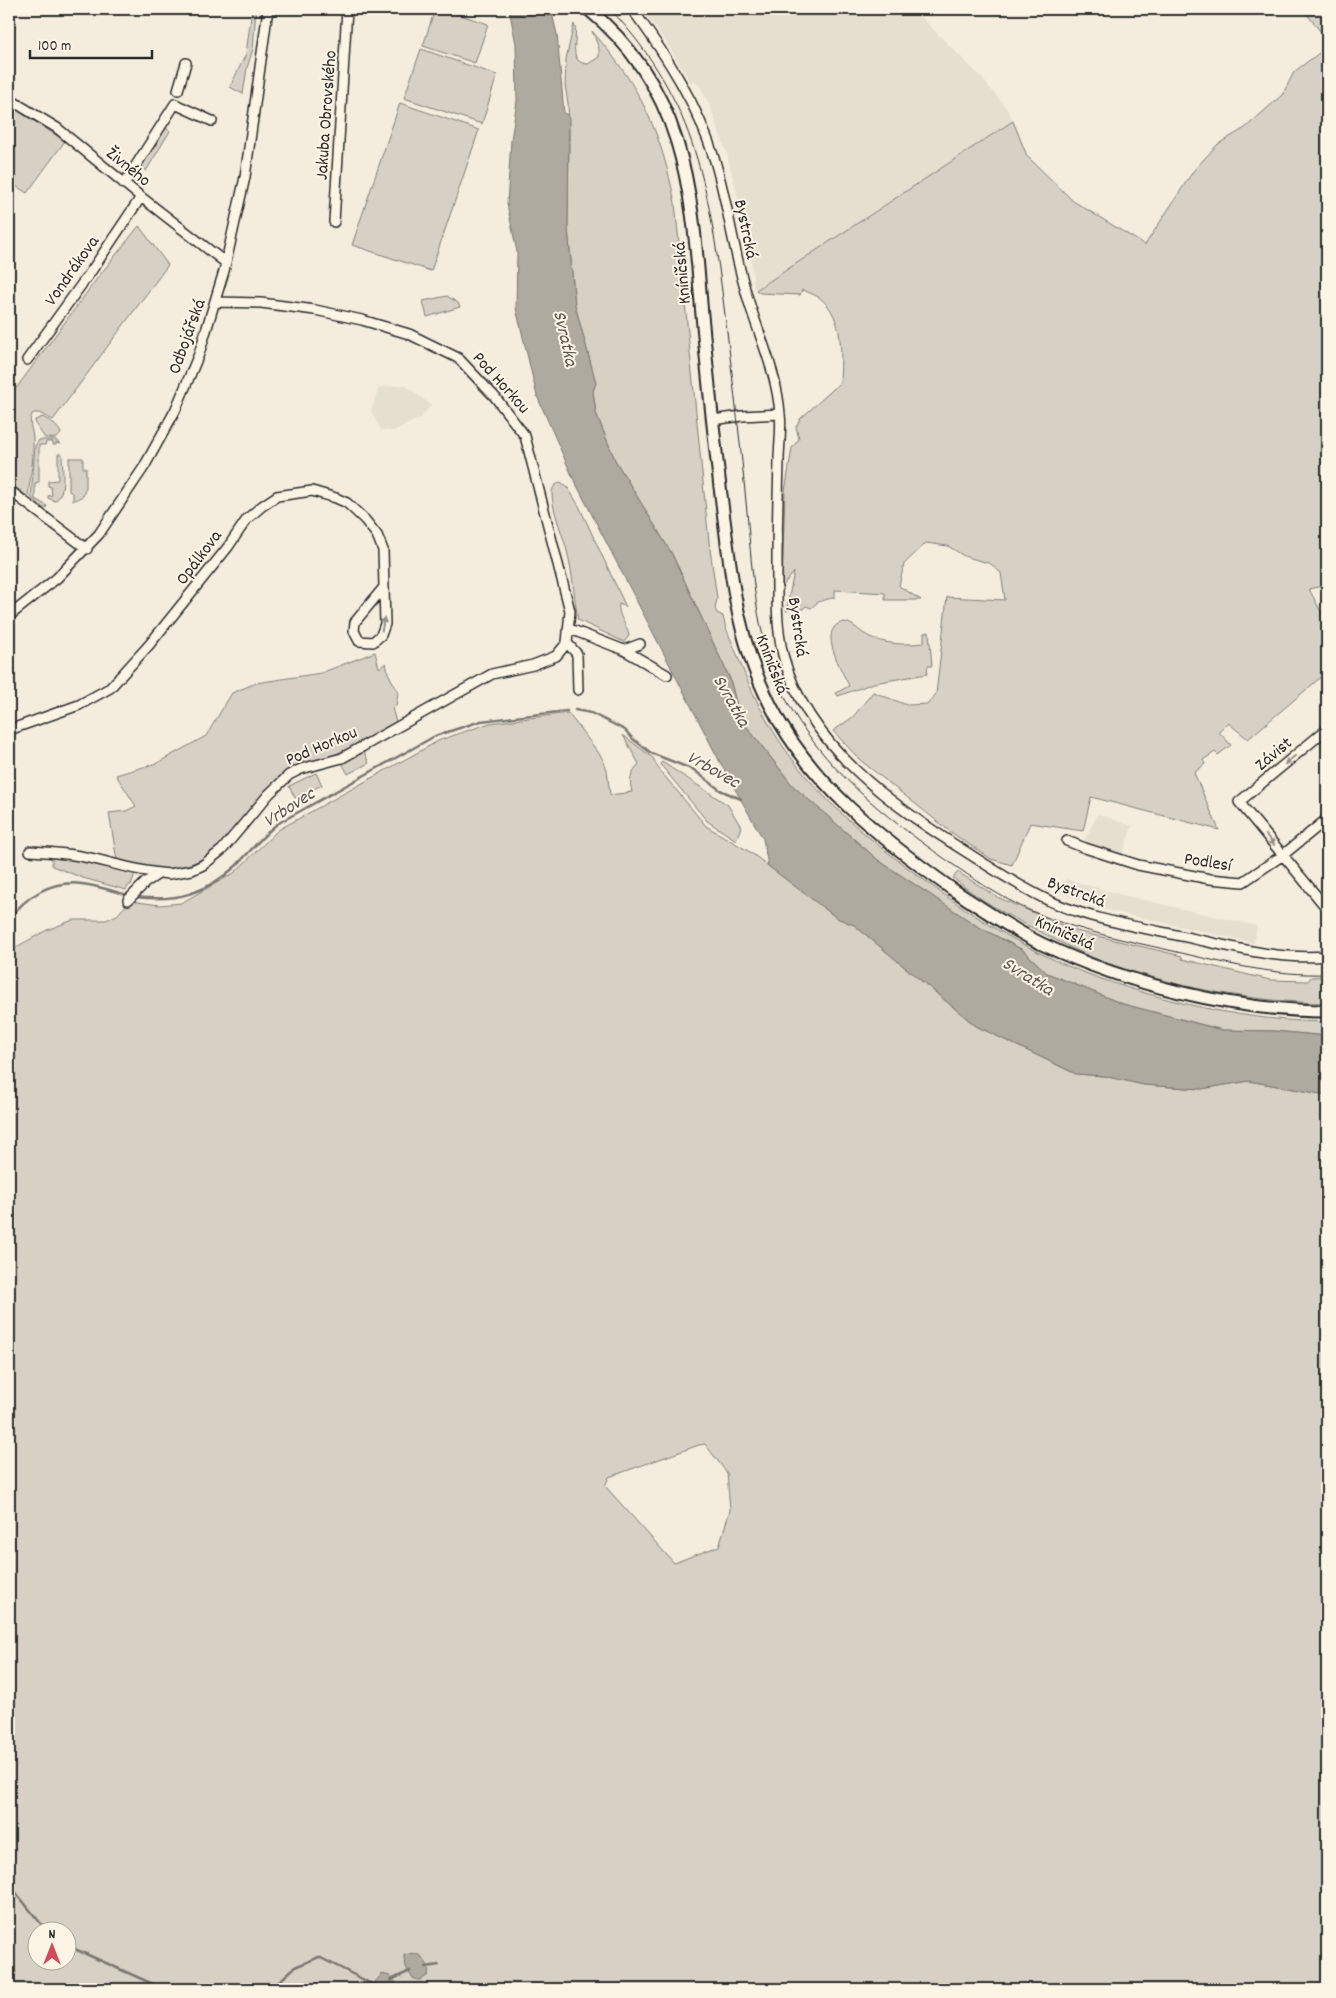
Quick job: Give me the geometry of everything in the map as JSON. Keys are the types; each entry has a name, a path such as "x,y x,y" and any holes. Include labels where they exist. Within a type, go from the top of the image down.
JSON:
{"main road":[{"name":"Kníničská","path":"588,9 611,30 644,71 665,109 686,172 694,225 712,420 729,571 740,625 754,669 772,710 796,748 824,783 874,829 927,871 982,910 1041,943 1106,969 1174,990 1241,1004 1327,1011"}],"street":[{"name":"Odbojářská","path":"9,616 57,578 87,549 106,526 133,484 175,411 199,354 216,302 226,263 245,177 268,9"},
{"name":"Jakuba Obrovského","path":"334,222 348,9"},
{"name":"Bystrcká","path":"632,9 672,65 688,95 709,145 720,182 740,272 772,367 780,414 777,615 784,657 802,701 812,718 863,778 898,806 942,837 1003,875 1054,903 1094,916 1252,952 1286,957 1327,956"},
{"path":"178,90 186,63"},
{"name":"Živného","path":"9,99 57,128 124,184 226,263"},
{"path":"124,184 175,104 212,121"},
{"name":"Vondrákova","path":"27,360 92,270 141,197"},
{"name":"Pod Horkou","path":"30,851 81,856 134,870 169,874 192,870 203,865 222,850 269,794 289,775 312,766 342,758 492,674 533,665 556,656 567,642 570,629 570,611 526,436 495,397 458,358 408,334 362,320 315,310 261,303 216,302"},
{"path":"712,420 780,414"},
{"path":"9,490 87,549"},
{"name":"Opálkova","path":"9,730 79,705 110,688 128,671 166,625 228,547 247,519 277,496 312,491 330,496 347,503 365,520 377,535 383,550 385,624 380,635 372,642 359,641 354,631 355,622 384,588"},
{"path":"570,629 624,650 668,675"},
{"path":"567,642 577,654 578,690"},
{"path":"624,650 640,644"},
{"name":"Závist","path":"1283,855 1239,802 1327,729"},
{"name":"Podlesí","path":"1067,841 1138,865 1233,882 1243,882 1254,877 1327,819"},
{"path":"1283,855 1326,905"},
{"path":"128,900 136,891 160,873"}],"shaded area":[{"path":"252,9 256,9 253,49 247,68 243,94 230,87 246,54"},
{"path":"435,9 442,9 488,24 475,63 423,46"},
{"path":"641,9 913,9 980,76 1006,107 1013,121 756,290 750,251 727,154 711,109 700,86 695,81 690,82 668,45"},
{"path":"1303,9 1327,9 1327,40"},
{"path":"574,24 575,54 577,59 588,64 599,57 599,48 592,31 609,51 636,90 663,154 675,203 709,542 717,598 715,609 717,613 723,616 725,626 759,706 790,756 830,802 876,843 975,916 1023,944 1073,968 1155,996 1240,1014 1298,1021 1327,1022 1327,1036 1274,1031 1223,1030 1123,1004 1047,973 1023,950 977,926 878,860 793,786 740,718 730,679 672,554 615,460 596,413 593,391 596,383 575,305 568,228 569,135 568,103 565,85 566,59"},
{"path":"1327,47 1327,585 1309,589 1327,623 1327,672 1248,739 1228,723 1219,732 1231,745 1218,755 1215,752 1203,760 1205,764 1194,773 1219,830 1091,797 1083,831 1030,823 1012,865 991,859 952,833 860,760 833,731 853,717 873,692 907,705 928,704 936,694 947,597 1005,600 1001,573 991,564 964,556 948,546 926,543 904,564 899,586 921,600 885,600 885,593 835,590 835,597 818,602 811,608 806,606 803,609 786,611 794,572 782,587 785,492 792,448 799,439 796,427 800,419 840,383 840,338 834,316 820,298 802,290 800,295 760,293 756,290 1013,121 1027,156 1073,201 1145,245 1194,170 1218,144 1245,128 1283,94 1294,72"},
{"path":"421,49 497,75 482,124 404,98"},
{"path":"400,103 479,130 431,271 352,245"},
{"path":"9,105 65,141 27,193 9,182"},
{"path":"163,126 170,131 146,171 138,166"},
{"path":"139,226 168,265 53,420 39,413 33,413 31,416 33,454 28,497 9,482 9,398 99,276"},
{"path":"447,296 458,303 460,307 427,317 423,301"},
{"path":"405,385 431,405 421,418 393,431 381,430 371,411 379,387"},
{"path":"43,417 57,427 61,433 58,437 45,438 36,425 35,420"},
{"path":"39,440 56,440 60,444 56,443 56,445 53,445 53,442 46,442 45,445 39,445 39,482 35,483 35,499 47,506 46,508 43,508 31,497 35,446"},
{"path":"58,454 62,454 63,480 61,492 55,501 48,498 48,496 52,495 48,481 58,480"},
{"path":"69,458 83,458 83,468 86,468 86,487 83,496 73,501 73,494 69,491"},
{"path":"561,482 568,488 579,506 626,607 619,604 619,612 629,636 624,642 578,620 569,560 552,500 553,489"},
{"path":"843,622 877,640 893,643 924,643 924,633 929,632 932,666 928,666 927,674 874,683 838,696 836,693 849,686 833,651 831,641 835,626"},
{"path":"375,652 379,668 386,663 388,673 398,692 396,706 392,708 396,722 335,754 287,771 277,779 219,848 201,859 183,866 163,869 142,867 117,861 109,813 126,811 136,806 116,775 157,763 206,736 232,693 256,683 321,673"},
{"path":"568,713 601,756 607,770 610,795 632,792 631,777 639,764 623,735 653,758 658,768 706,826 750,852 837,918 854,925 976,1026 1076,1074 1104,1076 1144,1085 1201,1089 1249,1081 1327,1095 1327,1989 396,1989 396,1983 390,1976 375,1987 376,1989 9,1989 9,951 47,930 73,920 106,920 117,915 130,901 160,905 181,903 234,873 278,830 440,740 490,723","holes":["705,1444 727,1473 730,1510 719,1546 674,1563 605,1486 609,1477","404,1962 428,1975 422,1979 413,1978"]},
{"path":"364,752 369,763 348,774 342,763"},
{"path":"662,762 728,805 741,827 736,840 707,821 660,764"},
{"path":"316,773 322,785 295,798 289,786"},
{"path":"1098,814 1132,826 1122,856 1083,843"},
{"path":"52,855 135,873 131,885 126,890 83,878 52,866"},
{"path":"958,872 997,897 1076,931 1182,956 1182,959 1270,980 1308,981 1311,977 1327,976 1327,1003 1270,1000 1212,991 1156,978 1101,961 1058,941 992,905 953,878"},
{"path":"1065,879 1122,895 1257,926 1254,943 1107,910 1061,893"}],"water":[{"name":"Svratka","path":"509,9 551,9 557,34 564,113 569,116 568,228 575,305 596,383 593,391 596,413 615,460 672,554 730,679 740,718 793,786 878,860 977,926 1023,950 1047,973 1123,1004 1222,1030 1274,1031 1327,1036 1327,1095 1249,1081 1201,1089 1144,1085 1104,1076 1076,1074 976,1026 854,925 837,918 768,866 763,839 722,766 573,478 537,396 516,308 517,252 507,204 511,140 517,101 516,44"},
{"path":"413,1953 421,1956 429,1967 428,1975 420,1980 414,1979 411,1976 404,1962 404,1955"},
{"path":"382,1974 390,1976 396,1983 396,1989 376,1989 375,1982"}],"waterway":[{"name":"Vrbovec","path":"575,710 591,713 625,730 651,753 694,770 720,790 741,799"},
{"name":"Vrbovec","path":"136,897 177,897 189,894 213,883 236,866 277,824 435,736 481,721 567,711"},
{"name":"Vrbovec","path":"9,920 31,897 50,887 71,883 88,885 128,895"},
{"path":"9,1884 38,1920"},
{"path":"78,1950 164,1989"},
{"path":"271,1989 295,1967 319,1957 376,1986"},
{"path":"426,1967 439,1965"},
{"path":"391,1980 410,1971"}],"tram line":[{"path":"610,9 640,44 663,79 681,115 695,152 705,190 719,271 737,414 751,563 758,614 771,663 780,687 808,735 845,778 888,817 978,881 1030,911 1057,921 1123,940 1230,964 1268,971 1327,974"}]}
